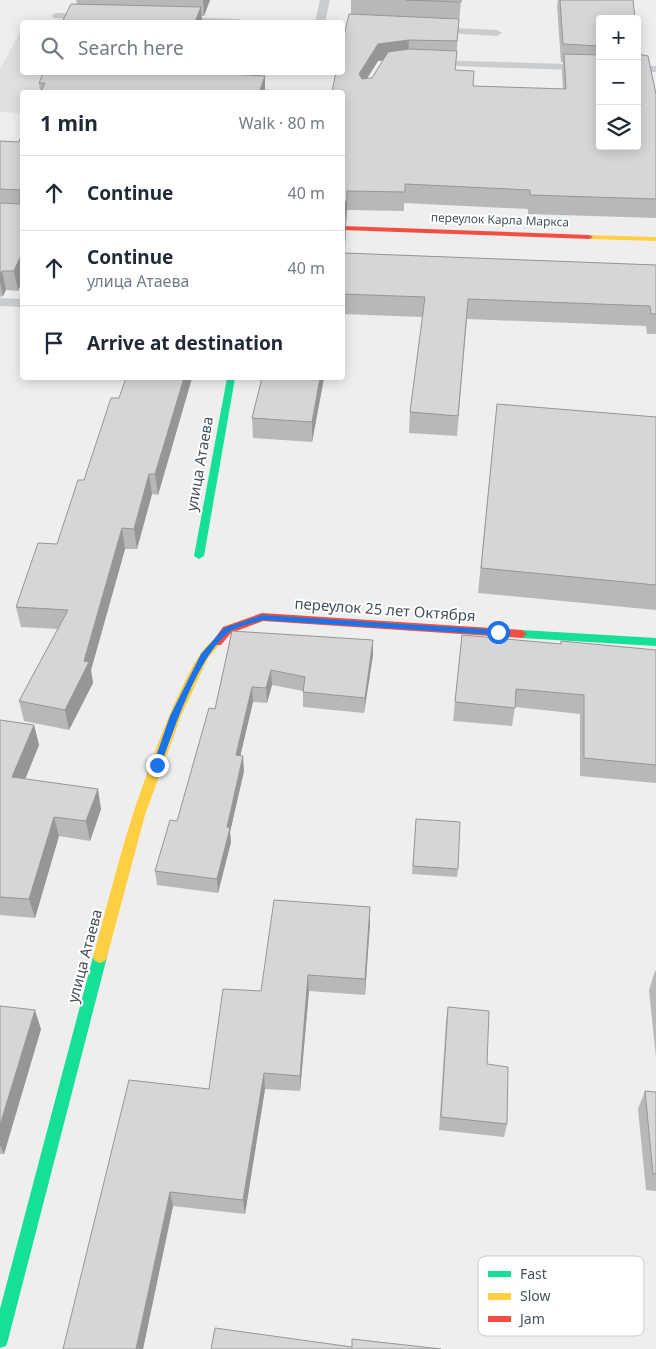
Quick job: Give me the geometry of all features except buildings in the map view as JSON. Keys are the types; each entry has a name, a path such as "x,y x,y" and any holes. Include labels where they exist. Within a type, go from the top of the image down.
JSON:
{"street":[{"name":"переулок Карла Маркса","path":"345,228 656,239"},
{"name":"улица Атаева","path":"199,556 231,380"},
{"name":"улица Атаева","path":"0,1340 72,1061 139,815 175,716 204,656 227,630 262,617"},
{"name":"переулок 25 лет Октября","path":"262,617 656,642"}],"lane":[{"path":"320,20 325,0"},
{"path":"57,16 105,18"},
{"path":"420,30 497,33"},
{"path":"418,63 596,68"},
{"path":"641,69 656,69"},
{"path":"0,302 20,303"}],"shaded area":[{"path":"20,33 20,75 208,75 204,90 20,90 20,113 0,112 0,69"}],"traffic: fast":[{"path":"199,556 231,380"},
{"path":"522,634 656,642"},
{"path":"0,1340 100,957"}],"traffic: slow":[{"path":"589,237 656,239"},
{"path":"100,957 139,815 175,716 204,656 217,642"}],"traffic: jam":[{"path":"345,228 589,237"},
{"path":"217,642 227,630 262,617 522,634"}],"route":[{"path":"157,765 175,716 204,656 227,630 262,617 498,632"}]}
